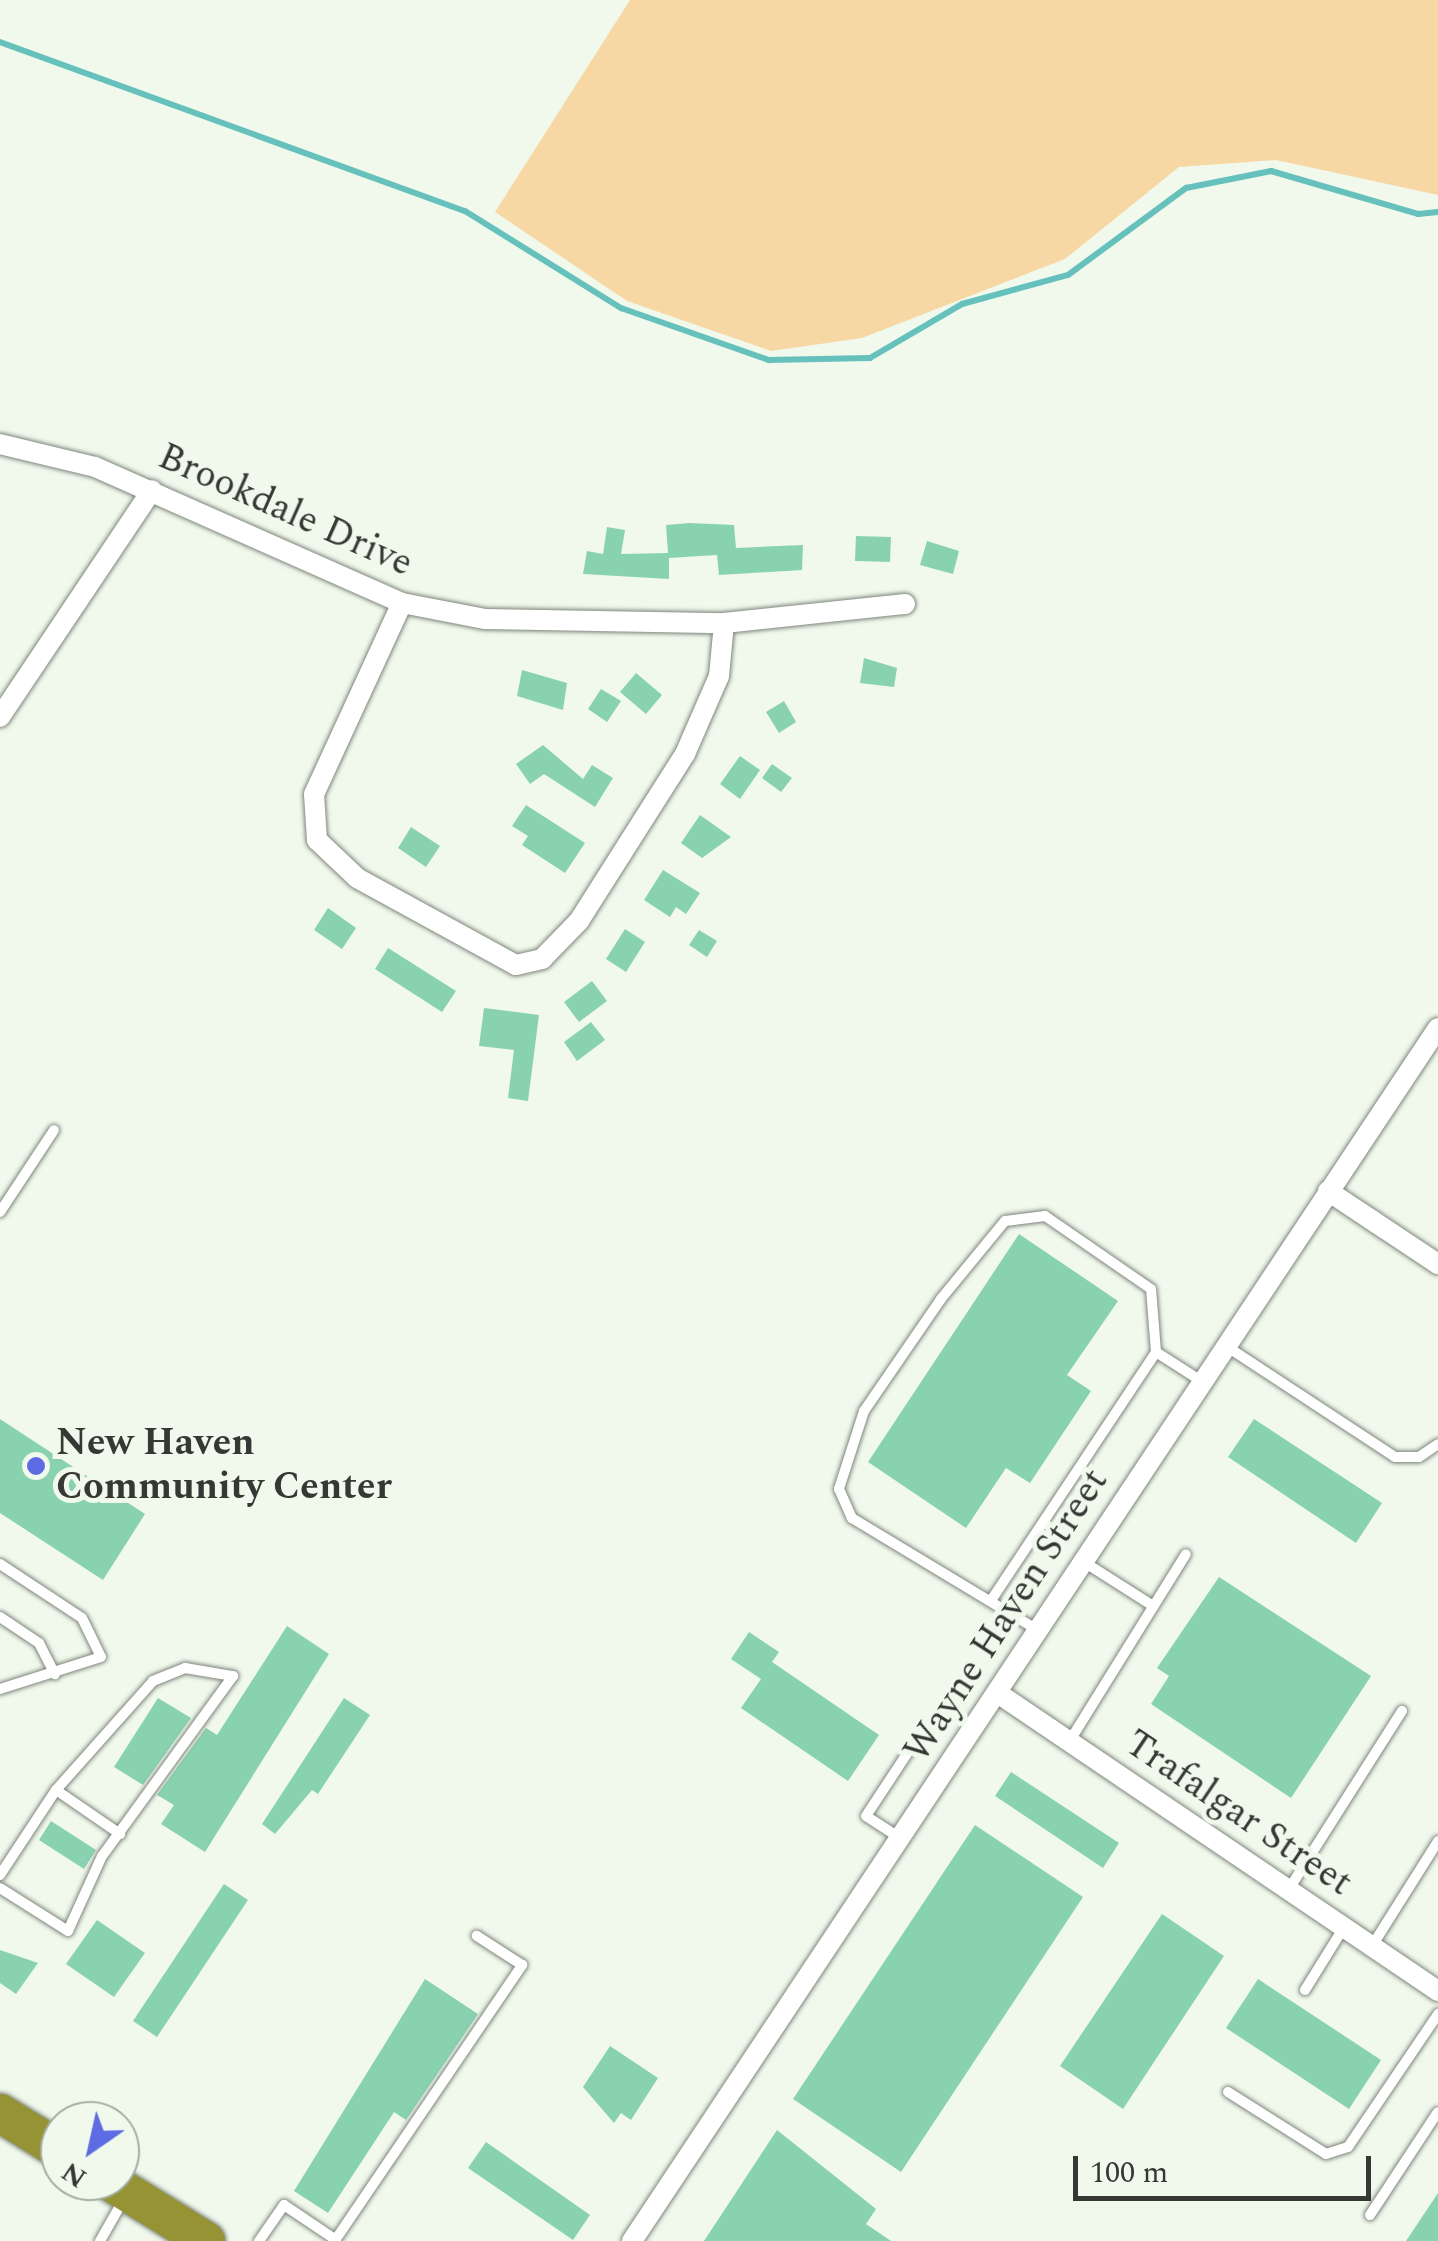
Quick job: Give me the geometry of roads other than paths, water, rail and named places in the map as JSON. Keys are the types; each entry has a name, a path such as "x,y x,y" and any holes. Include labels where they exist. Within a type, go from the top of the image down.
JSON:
{"highway":[{"path":"0,2113 40,2138"},
{"path":"140,2200 206,2241"}],"street":[{"name":"Brookdale Drive","path":"0,444 152,490 402,604 556,626 724,623 906,604"},
{"path":"0,717 152,490"},
{"path":"402,604 314,794 317,840 358,878 516,965 542,959 579,921 684,754 719,676 724,623"},
{"name":"Wayne Haven Street","path":"632,2241 1438,1028"},
{"path":"1328,1191 1438,1264"},
{"name":"Trafalgar Street","path":"999,1694 1438,1991"}],"lane":[{"path":"0,1212 54,1130"},
{"path":"992,1599 1156,1352 1150,1289 1045,1216 1006,1221 864,1412 839,1489 852,1518 1039,1630"},
{"path":"1226,1346 1396,1457 1419,1457 1438,1444"},
{"path":"1156,1352 1203,1382"},
{"path":"1068,1742 1186,1554"},
{"path":"1084,1562 1153,1606"},
{"path":"0,1564 82,1618 101,1657 0,1689"},
{"path":"0,1617 39,1642 55,1674"},
{"path":"0,1874 56,1790 153,1681 184,1668 233,1676 120,1834 68,1930 0,1888"},
{"path":"1288,1890 1402,1711"},
{"path":"900,1839 866,1816 908,1752"},
{"path":"56,1790 120,1834"},
{"path":"1372,1946 1438,1842"},
{"path":"1305,1990 1344,1926"},
{"path":"259,2241 284,2204 336,2239 522,1965 477,1936"},
{"path":"1228,2092 1326,2154 1348,2147 1438,2014"},
{"path":"1370,2216 1438,2112"},
{"path":"100,2241 113,2201"}],"waterway":[{"path":"0,42 465,211 621,308 769,360 870,358 962,304 1068,275 1186,188 1271,171 1418,214 1438,212"}],"place":[{"name":"New Haven Community Center","path":"36,1466"}]}
